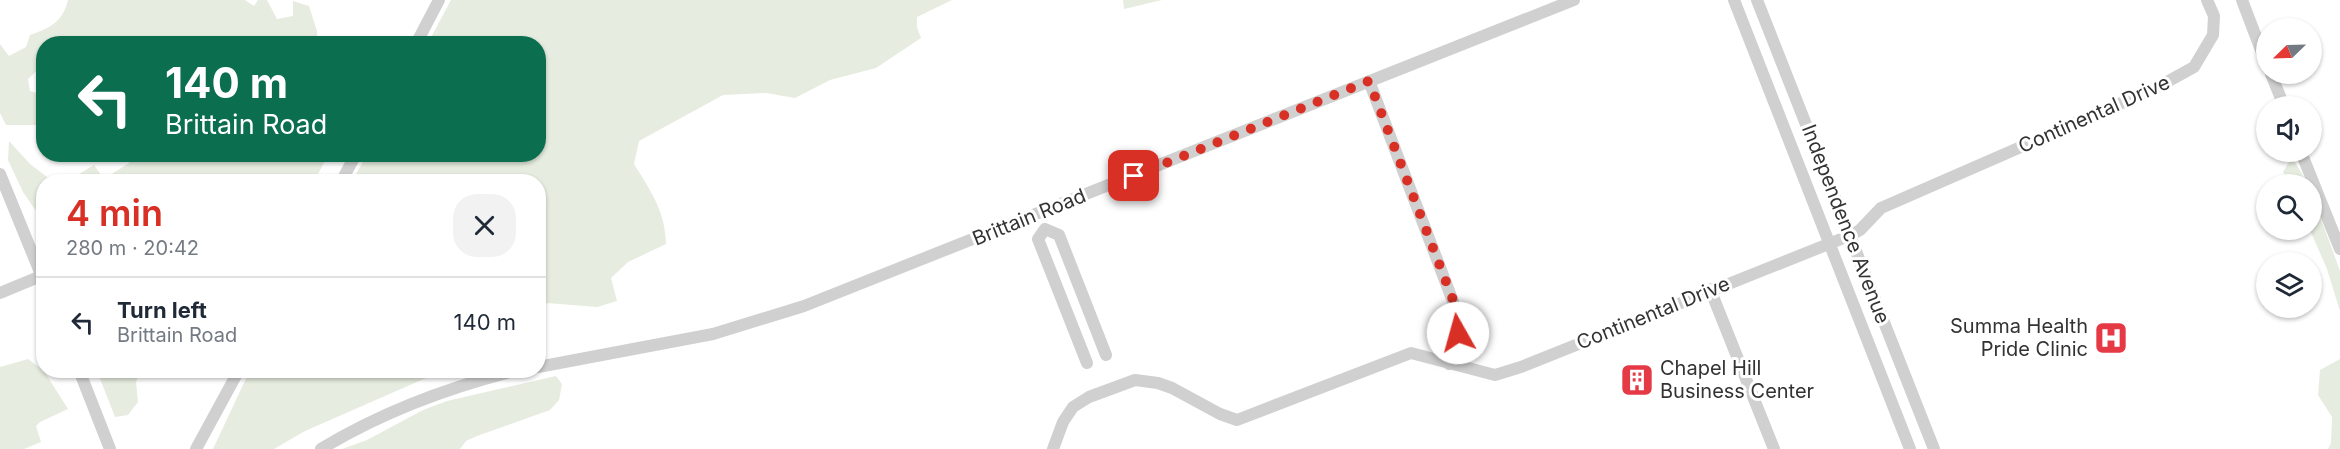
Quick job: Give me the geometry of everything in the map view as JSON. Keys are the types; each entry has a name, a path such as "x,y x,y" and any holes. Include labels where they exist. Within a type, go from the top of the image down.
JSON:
{"street":[{"path":"420,36 439,0"},
{"name":"Brittain Road","path":"546,365 713,334 804,306 1574,0"},
{"name":"Independence Avenue","path":"1734,0 1910,449"},
{"name":"Independence Avenue","path":"1757,0 1934,449"},
{"name":"Continental Drive","path":"1053,449 1063,423 1073,406 1089,397 1135,380 1158,382 1220,414 1237,420 1406,354 1416,354 1495,375 1851,235 1860,230 1881,208 2156,88 2194,67 2213,35 2214,16 2207,0"},
{"path":"2242,0 2256,37"},
{"path":"1369,81 1457,312 1456,342 1449,364"},
{"path":"2306,162 2336,228 2340,249"},
{"path":"0,174 36,264"},
{"path":"1039,213 1045,229 1059,235 1106,355"},
{"path":"1045,229 1038,239 1087,363"},
{"path":"0,293 36,281"},
{"path":"1710,289 1774,449"},
{"path":"82,378 110,449"},
{"path":"196,449 235,378"},
{"path":"321,449 381,417 425,398 491,378"}],"shaded area":[{"path":"68,0 245,0 254,6 258,0 267,0 277,19 293,16 293,1 309,6 317,36 36,36 36,72 28,79 30,91 36,93 36,125 6,125 0,113 0,44 9,56 26,47 30,35 55,23"},
{"path":"451,0 952,0 917,17 917,27 921,38 876,68 830,80 795,98 766,93 723,95 639,141 634,164 660,211 666,244 628,262 611,278 617,301 597,307 546,304 546,174 356,174 363,162 546,162 546,36 432,36"},
{"path":"1123,0 1162,0 1124,9"},
{"path":"9,141 30,164 43,174 36,174 36,211 23,192 8,160"},
{"path":"130,162 324,162 318,174 112,174"},
{"path":"2289,162 2295,162 2302,174 2284,174 2283,172"},
{"path":"94,165 100,174 79,174"},
{"path":"2322,222 2340,271 2340,311 2322,252 2320,252 2314,240 2322,240"},
{"path":"28,359 36,365 36,378 48,378 68,409 36,426 41,442 24,449 0,449 0,367"},
{"path":"2340,359 2340,449 2328,449 2331,443 2332,417 2318,395 2320,370"},
{"path":"556,376 562,384 559,400 550,410 477,436 466,441 460,449 342,449 367,440 423,410 447,401"},
{"path":"100,378 137,378 138,402 128,415 115,417"},
{"path":"246,378 426,378 305,431 274,449 213,449"}],"place":[{"name":"Summa Health Pride Clinic","path":"2111,338"},
{"name":"Chapel Hill Business Center","path":"1637,380"}],"route":[{"path":"1134,176 1369,81 1453,300 1457,312 1458,333"}]}
